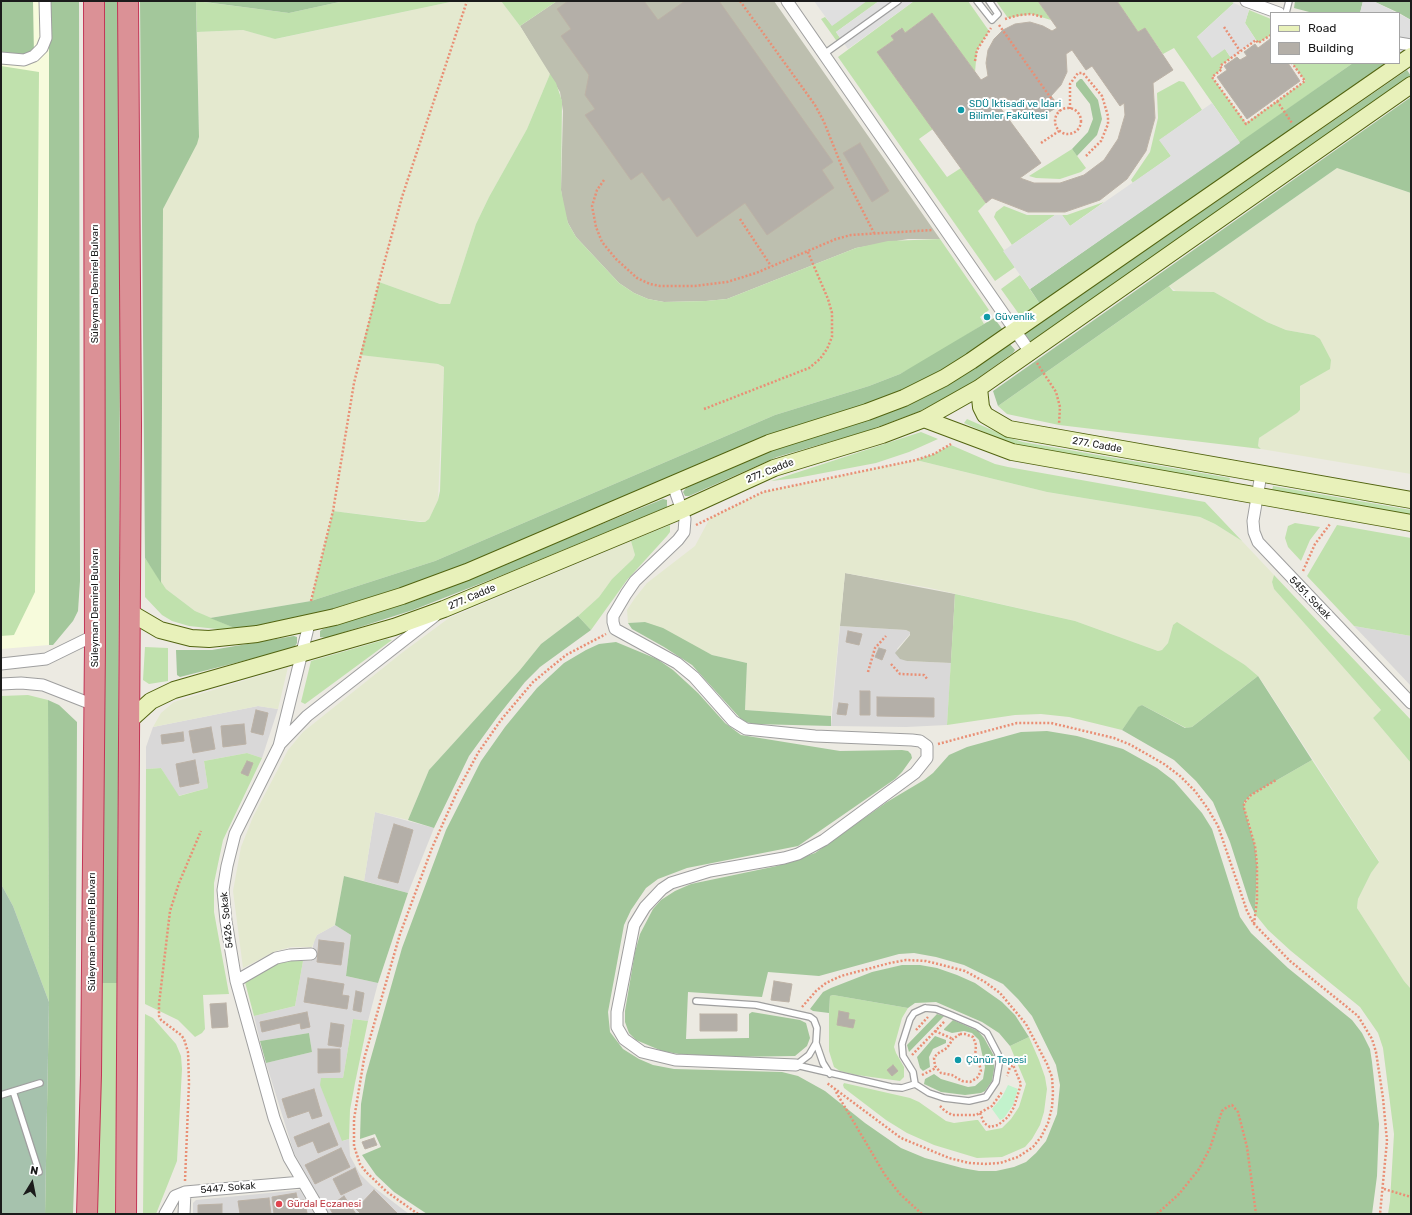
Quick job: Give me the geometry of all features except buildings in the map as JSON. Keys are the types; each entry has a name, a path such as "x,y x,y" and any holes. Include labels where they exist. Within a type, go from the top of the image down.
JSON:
{"highway":[{"name":"Süleyman Demirel Bulvarı","path":"87,1214 91,1075 95,635 94,1"},
{"path":"126,1214 131,613 131,281 128,1"}],"street":[{"path":"1,58 24,60 34,56 42,48 46,38 45,1"},
{"path":"787,1 947,229 1030,352"},
{"path":"1246,1 1276,12"},
{"path":"1400,43 1408,55"},
{"path":"131,613 160,630 191,638 228,638 310,624 358,610 447,580 769,443 867,412 904,398 944,378 971,361 1395,64"},
{"path":"979,388 1411,85"},
{"name":"277. Cadde","path":"130,720 151,701 174,690 302,655 394,627 444,609 682,510 774,468 882,435 924,420 979,388 981,407 985,415 1009,429 1411,500"},
{"path":"924,420 1012,452 1411,523"},
{"name":"5451. Sokak","path":"1261,474 1253,526 1258,542 1411,704"},
{"path":"673,485 685,519 684,532 678,540 635,581 614,616 613,622 615,629 677,663 694,677 733,721 746,729 815,736 912,740 920,741 927,746 927,758 915,773 824,840 798,854 784,858 710,871 671,883 654,896 639,915 634,925 617,1012 617,1028 624,1039 642,1052 675,1060 796,1065"},
{"path":"279,746 307,716 444,609"},
{"name":"5426. Sokak","path":"310,624 279,746 239,824 226,866 224,904 236,981 279,1136 302,1182 322,1214"},
{"path":"1,664 46,659 95,635"},
{"path":"1,684 21,683 43,685 94,705"},
{"path":"236,981 276,958 290,955 311,954"},
{"name":"5447. Sokak","path":"185,1192 302,1182"},
{"path":"165,1214 175,1196 185,1192 184,1214"}],"lane":[{"path":"824,54 898,1"},
{"path":"977,1 992,20 998,14 989,1"},
{"path":"1286,12 1288,1"},
{"path":"696,1001 744,1003 810,1016 814,1020 817,1028 816,1042 823,1063 830,1074"},
{"path":"796,1065 891,1087 902,1088 915,1084 936,1096 963,1101 981,1099 986,1097 992,1090 999,1073 999,1064 992,1041 987,1033 977,1026 936,1009 925,1008 914,1013 906,1027 902,1050 914,1076 915,1084"},
{"path":"796,1065 808,1055 816,1042"},
{"path":"1,1095 40,1083"},
{"path":"13,1092 39,1172"}],"path":[{"path":"311,601 333,511 354,383 381,274 402,197 468,1"},
{"path":"740,1 815,105 824,122 851,188 874,233"},
{"path":"975,61 977,50 982,40 991,28 1004,19 1019,15 1032,14 1042,17"},
{"path":"998,23 1060,111"},
{"path":"1224,27 1240,51"},
{"path":"1270,36 1258,43 1256,40 1240,51 1220,66 1222,70 1212,77 1246,124 1305,81 1293,64"},
{"path":"1070,109 1070,84 1078,73 1083,73 1102,96 1108,116 1108,124 1101,141 1086,156"},
{"path":"1277,101 1295,126"},
{"path":"1070,109 1079,114 1081,122 1076,132 1067,134 1059,131 1056,127 1055,118 1060,111 1070,109"},
{"path":"1041,143 1059,131"},
{"path":"604,180 597,190 592,206 598,234 608,251 616,259 643,281 660,286 710,285 742,278 836,239 874,233 947,229"},
{"path":"740,219 771,266"},
{"path":"704,409 809,368 820,359 827,350 832,337 832,313 828,299 807,250"},
{"path":"1030,352 1056,392 1060,407 1060,425"},
{"path":"684,532 763,492 916,460 934,454 965,436"},
{"path":"1303,571 1315,544 1330,524"},
{"path":"418,1214 387,1192 366,1172 357,1157 353,1141 354,1119 364,1059 400,934 432,848 457,792 478,753 523,694 549,667 566,655 615,629"},
{"path":"868,672 875,648 886,636"},
{"path":"891,664 900,674 924,676 928,680"},
{"path":"927,746 1017,723 1051,723 1114,738 1131,745 1180,776 1195,791 1208,809 1225,842 1242,898 1254,924 1290,961 1358,1016 1372,1039 1376,1052 1386,1121 1386,1162 1380,1214"},
{"path":"1254,924 1257,900 1257,865 1255,846 1244,808 1244,802 1251,794 1276,780"},
{"path":"185,1192 189,1082 188,1052 184,1039 181,1035 161,1020 159,1016 159,1004 170,911 179,883 201,830"},
{"path":"797,1014 816,990 841,976 906,960 946,965 965,971 985,982 1000,993 1014,1008 1035,1038 1052,1077 1052,1107 1048,1123 1041,1137 1033,1147 1018,1157 1000,1163 969,1163 949,1158 901,1138 834,1090 822,1079 816,1070"},
{"path":"902,1044 936,1009"},
{"path":"906,1061 951,1015"},
{"path":"935,1031 953,1039"},
{"path":"960,1034 965,1034 975,1041 975,1057 981,1067 980,1075 974,1081 966,1082 952,1075 941,1073 936,1068 934,1062 936,1054 950,1046 953,1039 960,1034"},
{"path":"914,1076 927,1073 936,1068"},
{"path":"834,1090 885,1174 900,1194 922,1214"},
{"path":"1157,1214 1179,1194 1199,1169 1210,1148 1222,1111 1227,1106 1232,1105 1238,1112 1247,1147 1256,1214"},
{"path":"1384,1189 1411,1196"}],"shaded area":[{"path":"1,1 49,1 49,645 1,649"},
{"path":"455,1 501,1 520,26 550,74 527,129 489,197 476,224 450,304 440,304 379,282 361,355 438,364 444,367 438,500 429,519 425,522 333,511 311,601 210,618 195,611 166,589 161,583 163,209 199,137 197,32 243,30 276,39"},
{"path":"557,1 774,1 940,239 908,239 856,248 727,299 664,302 648,299 634,293 619,283 576,237 568,223 564,211 561,190 563,111 560,92 520,26"},
{"path":"814,1 867,1 832,26"},
{"path":"879,1 914,1 848,49 836,32"},
{"path":"1363,1 1373,1 1395,12 1360,12"},
{"path":"1234,3 1249,10 1245,23 1256,40 1231,58 1225,49 1212,58 1197,37"},
{"path":"1400,14 1411,20 1411,46 1400,53"},
{"path":"1212,103 1240,143 1030,289 1003,251 1055,215 1062,215 1070,226 1171,156 1159,140"},
{"path":"1337,168 1411,193 1411,474 1261,449 1258,446 1259,438 1300,410 1300,386 1305,382 1314,335 1286,330 1267,322 1214,292 1176,291 1169,286"},
{"path":"916,460 1047,492 1200,517 1215,524 1242,541 1274,575 1272,582 1274,589 1381,710 1373,718 1411,763 1411,989 1404,981 1357,908 1358,899 1379,861 1265,686 1258,676 1245,665 1173,625 1168,643 1162,650 1158,651 1075,621 930,588 845,573 831,716 745,710 747,663 712,655 645,622 628,623 627,610 635,598 647,583 695,546 710,518 763,492"},
{"path":"631,541 635,555 633,559 612,579 599,597 578,616 541,644 520,670 429,770 408,820 375,812 364,881 344,876 335,925 317,935 312,947 291,947 276,951 243,968 233,891 241,847 253,817 288,750 303,732 403,652 449,618"},
{"path":"845,573 955,594 951,663 907,661 900,659 895,653 910,635 910,632 906,630 840,626"},
{"path":"840,626 906,630 910,632 910,634 897,649 907,661 951,663 947,725 906,727 831,726"},
{"path":"1354,626 1411,636 1411,686 1375,648"},
{"path":"288,667 278,709 258,706 153,727 161,713 174,702"},
{"path":"258,706 278,709 262,758 247,753 204,761 208,788 178,796 161,768 146,769 146,747 153,727"},
{"path":"375,812 434,828 408,893 364,881"},
{"path":"1,884 13,906 49,1002 45,1214 1,1214"},
{"path":"335,925 351,935 346,976 378,983 368,1021 353,1019 343,1078 321,1078 343,1141 349,1139 350,1156 360,1174 371,1185 409,1214 329,1214 294,1153 266,1063 312,1052 309,1033 260,1041 254,1016 295,1006 303,961 311,961 314,940 317,935"},
{"path":"1008,1085 1018,1089 1013,1105 1004,1118 1000,1120 992,1109 1002,1097"},
{"path":"300,1190 314,1214 193,1214 193,1203 196,1200"}],"green space":[{"path":"1,1 33,1 34,56 1,58"},
{"path":"49,1 79,1 80,581 78,611 73,621 53,645 49,645"},
{"path":"103,1 119,1 120,363 117,983 102,983 105,609"},
{"path":"140,1 196,1 199,137 197,144 163,209 161,583 145,558"},
{"path":"196,1 289,13 344,1 455,1 275,39 243,30 197,32"},
{"path":"197,1 344,1 289,13"},
{"path":"501,1 557,1 520,26"},
{"path":"865,1 879,1 836,32 842,41 838,43 821,19 825,17 832,25"},
{"path":"914,1 968,1 989,31 977,50 975,72 932,13 905,33 901,28 891,36 894,40 877,52 933,129 919,139 947,177 961,168 986,203 978,211 1015,267 995,281 838,57"},
{"path":"996,1 1038,1 1051,20 1031,14 1008,18"},
{"path":"1117,1 1230,1 1234,3 1197,37 1225,49 1231,58 1220,66 1222,69 1212,77 1246,123 1305,81 1293,64 1352,64 1240,143 1174,48 1163,54 1145,28 1138,32"},
{"path":"1295,1 1363,1 1360,12 1309,12 1294,8"},
{"path":"1373,1 1411,1 1411,20 1400,14 1400,12"},
{"path":"1249,10 1270,19 1270,36 1258,43 1245,23"},
{"path":"1352,64 1385,64 1040,304 1030,289"},
{"path":"1,66 39,72 35,592 14,635 1,636"},
{"path":"1407,70 1411,76 1030,342 1025,336 1026,333"},
{"path":"550,74 556,83 562,101 561,190 568,223 576,237 619,283 634,293 648,299 664,302 727,299 856,248 888,241 940,239 989,310 980,317 984,324 923,362 900,374 869,386 775,415 435,561 311,601 333,511 425,522 429,519 438,500 440,491 444,367 438,364 360,355 379,282 440,304 450,304 476,224 489,197 527,129"},
{"path":"1082,79 1098,100 1102,119 1097,135 1077,156 1072,149 1088,132 1093,119 1090,104 1076,86 1076,83"},
{"path":"1179,81 1184,82 1202,110 1160,140 1171,156 1133,183 1131,180 1150,152 1158,118 1157,93"},
{"path":"1411,97 1411,193 1337,168 998,406 993,391"},
{"path":"1072,149 1086,168 1081,172 1060,179 1036,178 1029,176"},
{"path":"1104,202 1070,226 1062,215 1067,215"},
{"path":"1004,206 1027,215 1055,215 1012,245 994,217 996,212"},
{"path":"1020,275 1040,304 1021,317 1001,289"},
{"path":"1169,286 1173,291 1214,292 1267,322 1286,330 1314,335 1320,339 1331,360 1330,369 1300,386 1300,410 1259,438 1258,446 1261,449 1059,425 1007,414 998,406"},
{"path":"994,318 1003,330 966,356 911,387 876,402 780,431 438,576 303,618 237,629 210,618 311,601 435,561 775,415 869,386 900,374"},
{"path":"1009,343 1015,350 1013,353 964,388 918,412 867,431 777,457 689,496 685,496 683,492 686,488 755,456"},
{"path":"967,419 1010,438 1023,442 1230,478 1229,483 1022,447 1009,443 964,423"},
{"path":"921,432 938,439 909,452 876,463 797,478 771,481"},
{"path":"951,445 995,464 1008,467 1205,502 1242,541 1215,524 1200,517 1047,492 916,460 934,454"},
{"path":"1273,486 1411,510 1411,515 1272,491"},
{"path":"663,499 667,500 667,507 505,574 413,610 326,638 320,637 320,631 323,629 414,601"},
{"path":"1295,523 1320,527 1310,540 1301,561 1288,547 1285,538 1288,526"},
{"path":"670,525 670,532 667,536 627,580 591,630 578,616 599,597 612,579 633,559 635,555 631,541"},
{"path":"1337,525 1411,538 1411,636 1354,626 1307,576"},
{"path":"145,558 166,589 195,611 237,629 217,629 189,626 172,621 162,615 145,597"},
{"path":"1274,575 1411,720 1411,763 1373,718 1381,710 1274,589 1272,582"},
{"path":"955,594 1075,621 1158,651 1162,650 1168,643 1173,625 1177,622 1245,665 1258,676 1192,727 1186,728 1142,705 1138,708 1122,730 1069,717 1041,714 1015,715 947,725"},
{"path":"578,616 591,630 540,667 525,682 498,716 469,756 434,828 408,820 429,770 520,670 541,644"},
{"path":"645,622 663,628 712,655 747,663 745,710 831,716 831,726 754,724 746,722 740,718 692,665 632,629 628,623"},
{"path":"294,636 297,637 297,643 294,648 180,677 177,675 176,650 212,650"},
{"path":"387,639 392,640 305,704 301,702 311,661"},
{"path":"616,642 657,659 673,670 698,693 725,723 741,735 840,751 902,750 908,751 912,758 895,779 798,846 687,868 658,879 646,888 631,910 624,925 608,1012 610,1032 623,1049 639,1059 653,1065 674,1069 782,1072 798,1076 825,1091 865,1123 901,1148 925,1158 979,1171 996,1171 1014,1167 1026,1162 1046,1141 1057,1114 1060,1085 1056,1065 1032,1016 1018,999 1003,984 964,965 936,957 914,953 899,954 819,976 768,972 762,997 688,992 686,1039 749,1038 749,1014 752,1012 800,1020 806,1023 810,1038 807,1046 795,1056 728,1057 679,1054 662,1051 636,1040 629,1033 625,1022 625,1011 635,952 640,934 653,909 661,900 675,891 691,884 777,866 815,853 887,802 924,780 933,773 949,755 967,747 1021,732 1047,731 1077,736 1123,749 1157,768 1174,781 1202,813 1212,829 1240,917 1251,933 1288,968 1352,1020 1362,1033 1370,1049 1379,1124 1377,1176 1372,1214 427,1214 394,1192 376,1175 362,1155 381,1147 375,1134 360,1139 361,1104 366,1075 402,948 446,830 481,761 505,727 537,688 564,663 586,650 599,644"},
{"path":"145,647 168,648 168,681 149,684 143,680"},
{"path":"1258,676 1312,760 1251,795 1244,802 1244,808 1255,846 1257,865 1255,914 1249,901 1230,842 1213,802 1196,781 1174,760 1122,730 1138,707 1142,705 1185,728 1192,727"},
{"path":"28,695 48,700 49,1002 13,906 1,884 1,696"},
{"path":"48,700 59,705 77,722 75,1158 73,1214 45,1214 49,1002"},
{"path":"247,753 262,758 223,840 214,883 214,912 229,994 203,995 205,1029 202,1033 195,1037 178,1020 145,1004 146,769 161,768 179,796 208,788 204,761"},
{"path":"1312,760 1379,862 1371,873 1358,899 1357,908 1404,981 1411,989 1411,1214 1388,1214 1394,1134 1383,1048 1378,1033 1360,1007 1291,951 1268,930 1255,914 1257,865 1255,846 1244,808 1244,803 1251,795"},
{"path":"344,876 408,893 378,983 346,976 351,935 335,925"},
{"path":"300,959 303,961 295,1006 254,1016 245,982 278,963 286,960"},
{"path":"902,965 920,965 937,968 975,983 1002,1002 1015,1015 1029,1037 1010,1046 999,1033 982,1022 936,1002 915,1003 908,1008 833,995 830,996 829,1013 813,1011 810,1009 823,992 831,988 872,972"},
{"path":"102,983 117,983 115,1214 97,1214"},
{"path":"833,995 908,1008 902,1018 894,1047 904,1067 904,1077 900,1081 857,1075 840,1071 834,1067 829,1051 830,996"},
{"path":"145,1014 153,1018 176,1044 181,1056 182,1069 177,1161 156,1214 143,1214"},
{"path":"937,1014 944,1016 909,1052 907,1045"},
{"path":"353,1019 368,1021 350,1110 349,1139 342,1141 320,1085 321,1078 343,1078"},
{"path":"953,1020 978,1031 984,1038 994,1056 992,1081 985,1091 981,1093 965,1095 941,1092 924,1084 925,1079 934,1074 941,1079 968,1087 975,1086 983,1079 985,1067 979,1040 972,1033 964,1031 952,1033 944,1030"},
{"path":"309,1033 312,1052 266,1063 260,1041"},
{"path":"935,1036 946,1040 946,1043 933,1049 929,1057 930,1067 923,1071 920,1068 917,1057"},
{"path":"1029,1037 1045,1077 1047,1089 1044,1112 1040,1125 1032,1139 1025,1147 1002,1157 977,1158 934,1145 907,1133 886,1120 844,1088 843,1085 844,1083 910,1098 919,1102 946,1121 954,1123 978,1120 986,1131 1002,1128 1011,1119 1019,1107 1026,1084 1010,1046"}],"place":[{"name":"SDÜ İktisadi ve İdari Bilimler Fakültesi","path":"961,110"},
{"name":"Güvenlik","path":"987,317"},
{"name":"Çünür Tepesi","path":"958,1060"},
{"name":"Gürdal Eczanesi","path":"279,1204"}]}
